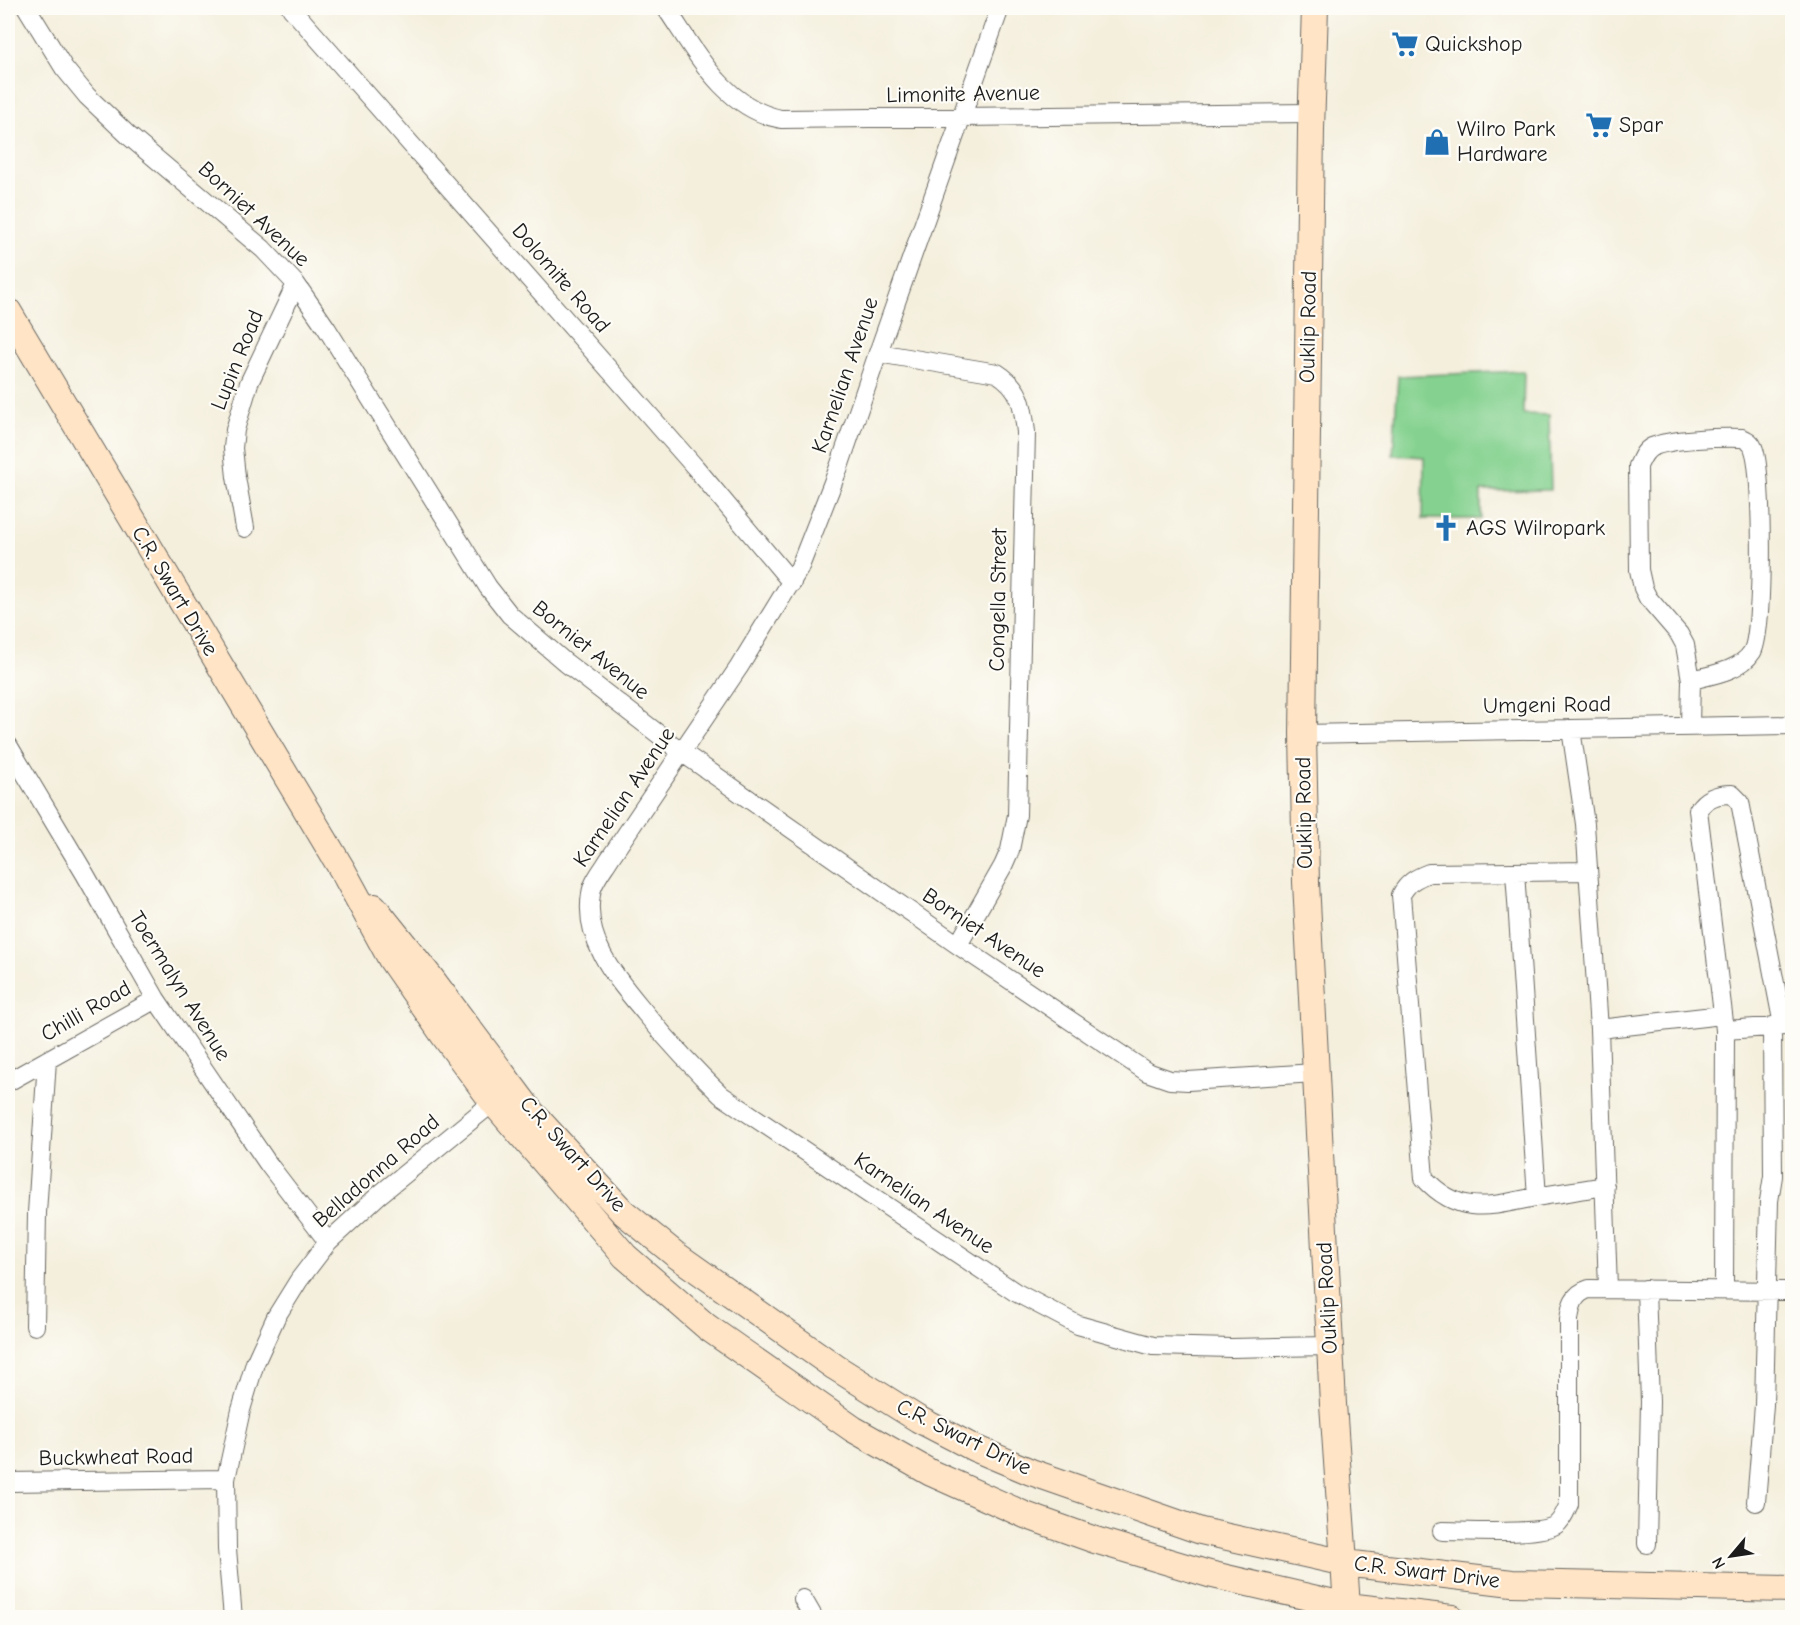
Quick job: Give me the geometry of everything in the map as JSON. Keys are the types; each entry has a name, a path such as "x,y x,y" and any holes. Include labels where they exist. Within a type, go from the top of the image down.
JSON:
{"main road":[{"name":"Ouklip Road","path":"1315,8 1311,113 1303,734 1306,882 1330,1346 1348,1612"},
{"name":"C.R. Swart Drive","path":"8,311 343,871 391,959 493,1102 625,1256 707,1327 853,1429 931,1473 1025,1515 1084,1536 1209,1574 1348,1612 1452,1617"},
{"name":"C.R. Swart Drive","path":"343,871 389,924 531,1112 570,1156 631,1218 676,1255 825,1360 918,1419 974,1448 1031,1472 1201,1531 1346,1563 1512,1583 1792,1589"}],"street":[{"name":"Borniet Avenue","path":"27,8 64,68 87,96 129,136 263,249 296,284 327,329 460,546 499,603 566,663 683,753 958,945 1147,1072 1159,1077 1188,1081 1315,1073"},
{"name":"Dolomite Road","path":"291,8 679,449 792,583"},
{"name":"Limonite Avenue","path":"666,8 718,82 749,107 767,116 782,119 1311,113"},
{"name":"Karnelian Avenue","path":"1000,8 805,558 792,583 683,753 610,858 591,890 591,918 602,953 621,984 680,1054 721,1095 1005,1286 1078,1325 1153,1346 1232,1348 1330,1346"},
{"name":"Lupin Road","path":"245,528 236,477 235,430 249,383 296,284"},
{"name":"Congella Street","path":"878,352 998,373 1008,380 1023,404 1026,432 1017,815 1007,858 958,945"},
{"path":"1690,726 1691,680 1685,645 1648,598 1643,588 1640,570 1638,466 1644,453 1652,447 1677,442 1742,438 1749,440 1754,449 1760,477 1759,618 1755,645 1751,654 1729,669 1691,680"},
{"name":"Umgeni Road","path":"1303,734 1792,725"},
{"path":"1571,729 1585,824 1599,1029 1608,1289"},
{"name":"Toermalyn Avenue","path":"8,745 156,999 269,1165 328,1242"},
{"path":"1724,1289 1724,1023 1698,810 1709,798 1732,794 1740,802 1742,808 1782,1026 1773,1176 1769,1201 1764,1405 1756,1502"},
{"path":"1588,871 1429,873 1416,878 1406,886 1401,895 1424,1178 1437,1191 1457,1202 1486,1207 1605,1186"},
{"path":"1515,872 1537,1197"},
{"name":"Chilli Road","path":"8,1082 156,999"},
{"path":"1599,1029 1724,1023 1782,1026"},
{"path":"35,1326 37,1213 47,1060"},
{"name":"Belladonna Road","path":"233,1617 226,1550 226,1479 241,1410 255,1363 276,1317 299,1280 328,1242 379,1195 512,1086"},
{"path":"1442,1531 1539,1531 1557,1524 1564,1515 1569,1504 1571,1307 1576,1296 1582,1291 1589,1289 1724,1289 1792,1291"},
{"path":"1646,1289 1650,1402 1647,1544"},
{"name":"Buckwheat Road","path":"8,1482 226,1479"},
{"path":"803,1599 814,1617"}],"green space":[{"path":"1524,371 1523,414 1549,415 1551,490 1481,491 1481,519 1423,519 1424,457 1393,455 1398,376"}],"place":[{"name":"Quickshop","path":"1405,44"},
{"name":"Spar","path":"1599,125"},
{"name":"Wilro Park Hardware","path":"1437,142"},
{"name":"AGS Wilropark","path":"1446,528"}]}
